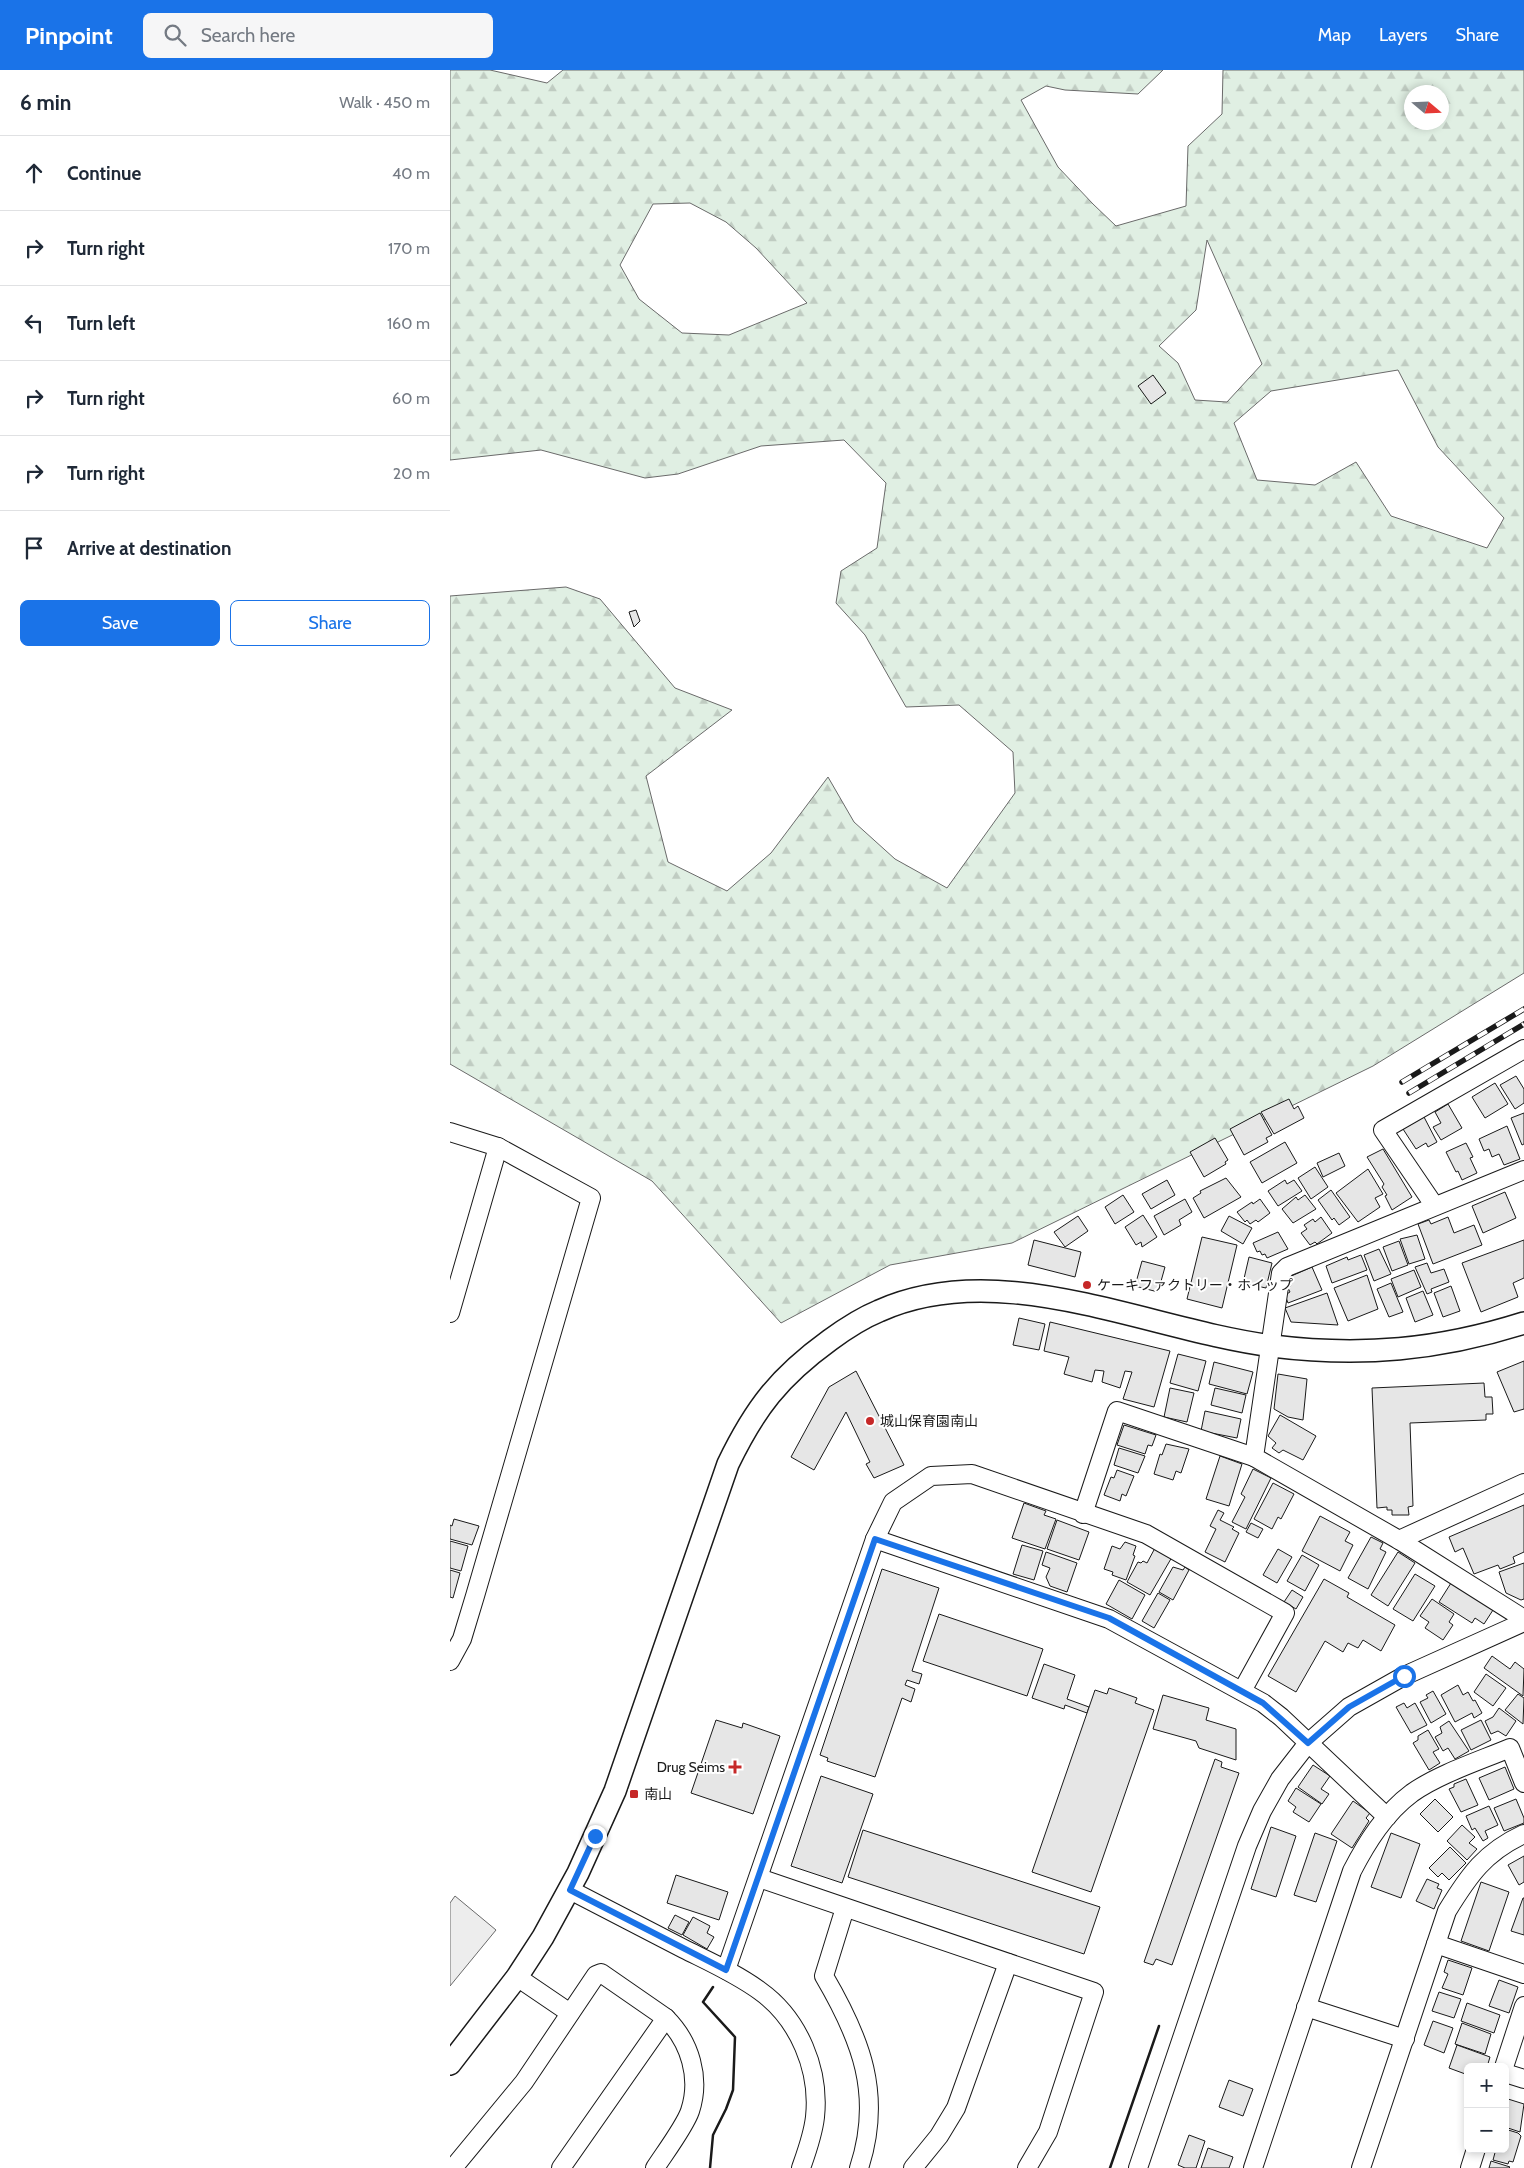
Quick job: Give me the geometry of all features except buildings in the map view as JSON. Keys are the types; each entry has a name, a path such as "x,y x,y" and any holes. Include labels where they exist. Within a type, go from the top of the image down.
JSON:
{"street":[{"path":"1434,1205 1383,1130 1524,1049"},
{"path":"450,1132 498,1147 591,1198 470,1614 462,1639 450,1661"},
{"path":"450,1313 498,1147"},
{"path":"1254,1457 1281,1274 1287,1267 1434,1205 1524,1170"},
{"path":"450,2064 517,1977 570,1890 614,1791 728,1464 744,1430 767,1397 801,1361 848,1327 879,1310 912,1299 968,1291 1011,1292 1053,1298 1271,1346 1345,1352 1388,1351 1452,1342 1485,1336 1524,1323"},
{"path":"1083,1514 1117,1412 1254,1457 1399,1540 1524,1620"},
{"path":"726,1970 875,1539 892,1502 931,1476 972,1474 1083,1514 1146,1534 1285,1613 1242,1692"},
{"path":"1399,1540 1524,1484"},
{"path":"875,1539 1109,1618 1263,1703 1387,1817"},
{"path":"1138,2168 1247,1846 1262,1812 1280,1779 1308,1743 1349,1707 1396,1680 1524,1620"},
{"path":"1253,2168 1352,1871 1368,1840 1387,1817 1412,1793 1448,1774 1510,1748 1524,1783"},
{"path":"1361,2168 1447,1911 1469,1875 1497,1848 1524,1834"},
{"path":"759,1878 1094,1992 1048,2132 1027,2168"},
{"path":"570,1890 726,1970 760,1991 778,2007 795,2030 809,2057 816,2096 811,2140 801,2168"},
{"path":"845,1908 824,1976 855,2034 866,2069 868,2128 865,2151 860,2168"},
{"path":"1436,1944 1524,1974"},
{"path":"913,2168 939,2136 956,2108 1008,1963"},
{"path":"453,2168 524,2082 596,1974 601,1973 666,2018 673,2025 690,2053 694,2088 690,2112 655,2168"},
{"path":"517,1977 570,2013"},
{"path":"1505,2063 1524,2006"},
{"path":"1306,2007 1404,2040"},
{"path":"561,2168 666,2018"},
{"path":"1509,2074 1524,2079"},
{"path":"1470,2168 1475,2153"}],"green space":[{"path":"450,70 490,70 547,83 563,70 1163,70 1138,94 1065,90 1046,86 1021,100 1058,167 1116,226 1186,206 1188,146 1222,114 1223,70 1524,70 1524,973 1373,1066 1012,1243 890,1265 781,1323 652,1181 450,1064 450,596 566,587 600,599 675,688 732,710 646,776 668,862 727,891 771,853 828,777 854,822 895,859 947,888 1015,793 1013,752 959,705 906,707 865,635 836,603 841,571 877,548 886,483 844,440 761,446 678,474 645,478 541,450 450,460","holes":["690,203 726,222 756,248 807,303 729,335 682,333 639,299 620,265 653,204","1207,240 1262,364 1227,402 1195,400 1178,363 1159,346 1196,310","1398,370 1438,447 1504,518 1487,548 1391,516 1356,462 1315,485 1257,480 1234,423 1271,391"]}],"shaded area":[{"path":"455,1896 496,1930 450,1986 450,1903"}],"railway":[{"path":"1402,1082 1524,1009"},
{"path":"1409,1093 1524,1024"}],"wall":[{"path":"710,2168 713,2135 733,2090 735,2037 703,2002 713,1987"},
{"path":"1110,2168 1159,2026"}],"place":[{"name":"ケーキファクトリー・ホイップ","path":"1087,1285"},
{"name":"城山保育園南山","path":"870,1421"},
{"name":"Drug Seims","path":"735,1767"},
{"name":"南山","path":"634,1794"}],"route":[{"path":"595,1836 570,1890 726,1970 875,1539 1109,1618 1263,1703 1308,1743 1349,1707 1404,1676"}]}
